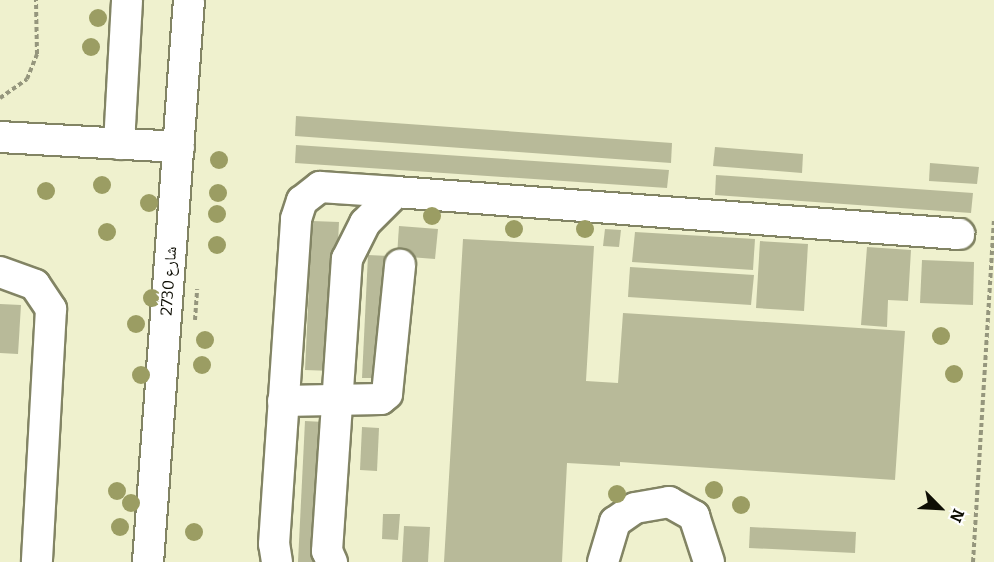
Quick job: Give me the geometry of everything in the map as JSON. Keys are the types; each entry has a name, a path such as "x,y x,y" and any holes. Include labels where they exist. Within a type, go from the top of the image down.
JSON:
{"street":[{"path":"119,144 127,0"},
{"name":"شارع 2730","path":"148,562 189,0"},
{"path":"0,136 179,147"},
{"path":"277,562 274,544 296,219 302,201 320,187 960,234"},
{"path":"332,562 327,551 347,259 365,223 396,192"},
{"path":"283,401 338,402 381,399 391,386 400,266"},
{"path":"0,272 35,285 51,309 37,562"},
{"path":"603,562 615,522 635,508 669,502 694,516 709,562"}],"path":[{"path":"0,98 27,80 37,54 36,0"},
{"path":"973,562 994,221"}],"building":[{"path":"296,116 672,143 671,163 295,136"},
{"path":"296,145 669,170 667,188 295,163"},
{"path":"715,147 803,154 802,173 713,166"},
{"path":"930,163 979,167 977,184 929,181"},
{"path":"716,175 973,193 971,213 715,195"},
{"path":"312,221 339,222 332,371 305,370"},
{"path":"399,226 438,229 435,259 397,256"},
{"path":"605,229 621,230 619,247 603,246"},
{"path":"635,232 755,239 753,270 632,262"},
{"path":"463,239 594,246 586,381 618,383 623,313 905,331 895,480 620,462 620,466 567,463 562,562 444,562"},
{"path":"760,241 808,244 804,311 756,308"},
{"path":"867,247 911,250 908,301 888,300 887,327 861,325"},
{"path":"368,255 389,256 383,378 362,378"},
{"path":"922,260 974,262 973,305 920,303"},
{"path":"630,267 754,275 751,305 628,297"},
{"path":"0,304 21,305 18,354 0,353"},
{"path":"305,421 324,422 317,562 298,562"},
{"path":"362,427 379,428 377,471 360,470"},
{"path":"383,514 400,514 398,540 382,539"},
{"path":"404,526 430,527 428,562 402,562"},
{"path":"750,527 856,532 855,553 749,548"}]}
